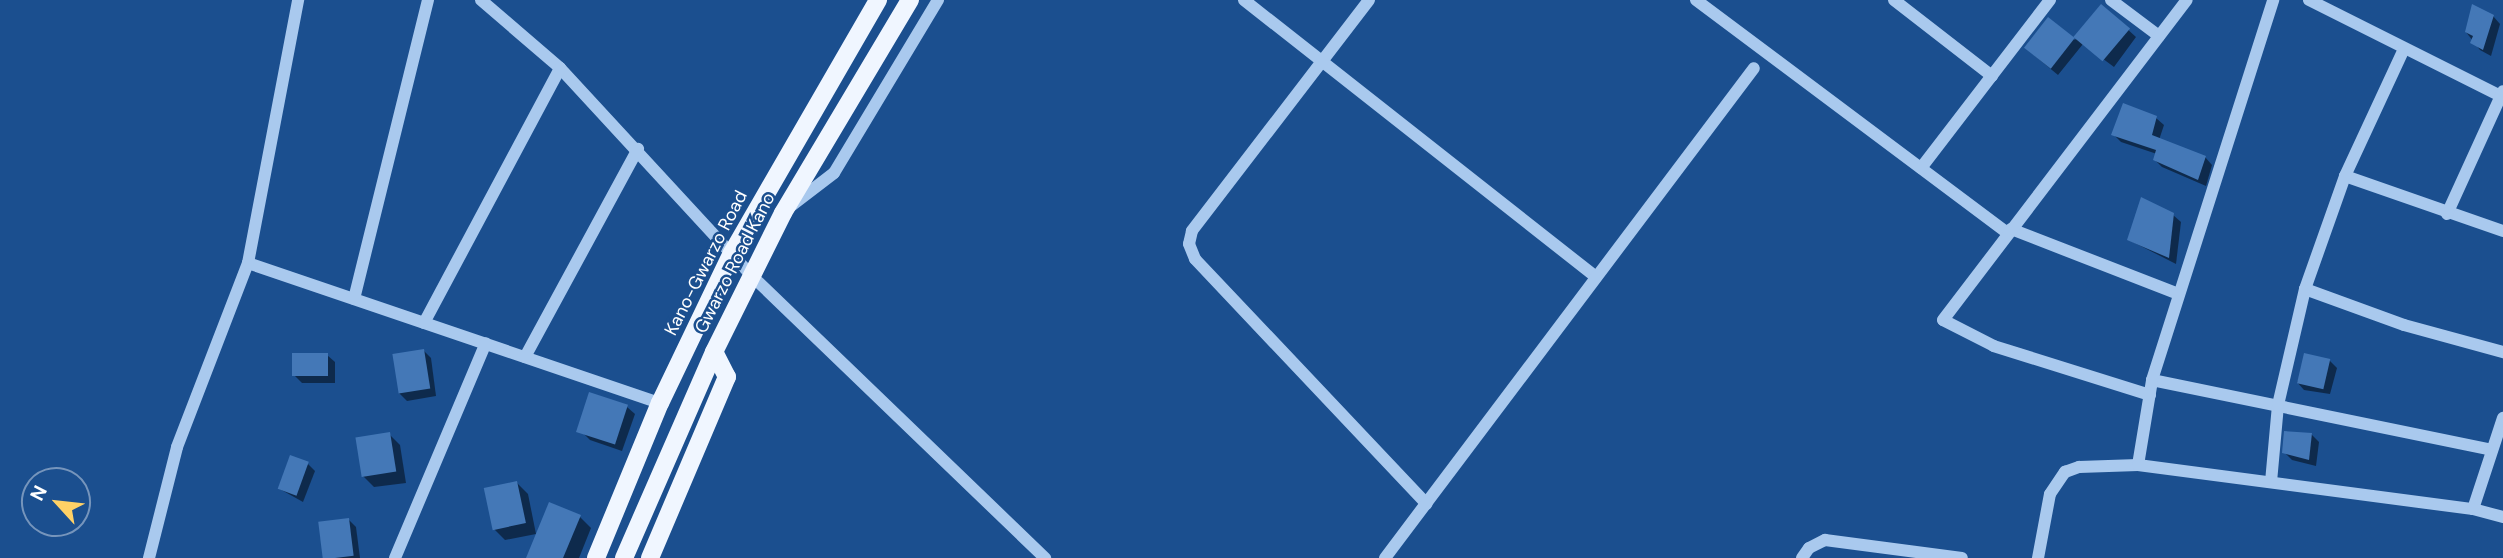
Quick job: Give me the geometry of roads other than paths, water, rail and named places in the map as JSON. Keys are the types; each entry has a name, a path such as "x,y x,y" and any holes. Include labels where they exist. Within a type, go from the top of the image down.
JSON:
{"main road":[{"name":"Kano-Gwarzo Road","path":"596,558 660,403 732,253 878,0"},
{"name":"Gwarzo Road Kano","path":"624,558 714,352 783,213 910,0"},
{"path":"650,558 727,377 714,352"}],"street":[{"path":"149,558 177,447 248,263 298,0"},
{"path":"354,299 428,0"},
{"path":"481,0 560,68 638,149 752,276 1045,558"},
{"path":"783,213 834,173 939,0"},
{"path":"1244,0 1597,277"},
{"path":"1369,0 1192,231 1189,244 1195,259 1427,504"},
{"path":"1696,0 1920,168 2009,231 2179,294"},
{"path":"1894,0 1992,76"},
{"path":"1920,168 2050,0"},
{"path":"2111,0 2159,36"},
{"path":"2150,395 1994,346 1944,325 1945,316 2188,0"},
{"path":"2138,465 2152,380 2273,0"},
{"path":"2309,0 2404,49 2503,95 2447,214"},
{"path":"2271,482 2278,405 2305,289 2345,176 2404,49"},
{"path":"424,323 560,68"},
{"path":"1385,558 1754,68"},
{"path":"525,357 638,149"},
{"path":"2345,176 2447,214 2503,231"},
{"path":"248,263 660,403"},
{"path":"2305,289 2404,325 2503,352"},
{"path":"395,558 486,344"},
{"path":"2152,380 2492,450"},
{"path":"2473,509 2503,418"},
{"path":"2038,558 2050,494 2065,472 2079,467 2138,465 2473,509 2503,517"},
{"path":"1802,558 1810,548 1825,540 1962,558"}]}
